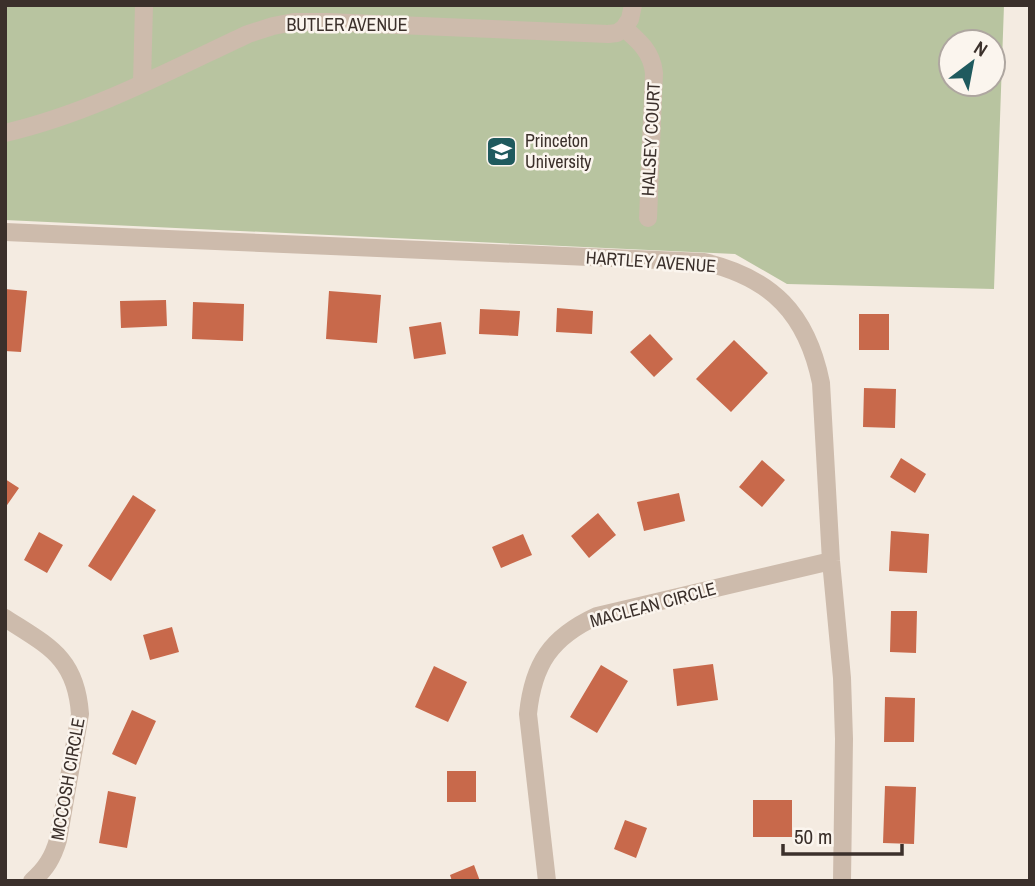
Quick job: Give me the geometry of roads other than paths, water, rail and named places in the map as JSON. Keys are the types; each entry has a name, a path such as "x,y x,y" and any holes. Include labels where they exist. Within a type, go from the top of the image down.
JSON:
{"street":[{"path":"142,83 144,5"},
{"path":"380,5 380,24"},
{"path":"624,28 630,19 633,5"},
{"name":"BUTLER AVENUE","path":"5,134 48,122 142,83 248,34 294,22 608,34 617,33 624,28"},
{"name":"HALSEY COURT","path":"624,28 646,50 653,65 648,218"},
{"name":"HARTLEY AVENUE","path":"5,232 704,262 751,278 769,290 785,304 810,342 821,383 831,561 842,678 842,881"},
{"name":"MACLEAN CIRCLE","path":"547,881 528,714 538,669 549,652 579,625 597,616 831,561"},
{"name":"MCCOSH CIRCLE","path":"5,618 54,650 73,677 78,694 80,714 58,840 54,855 46,868 32,881"}],"place":[{"name":"Princeton University","path":"502,151"}]}
